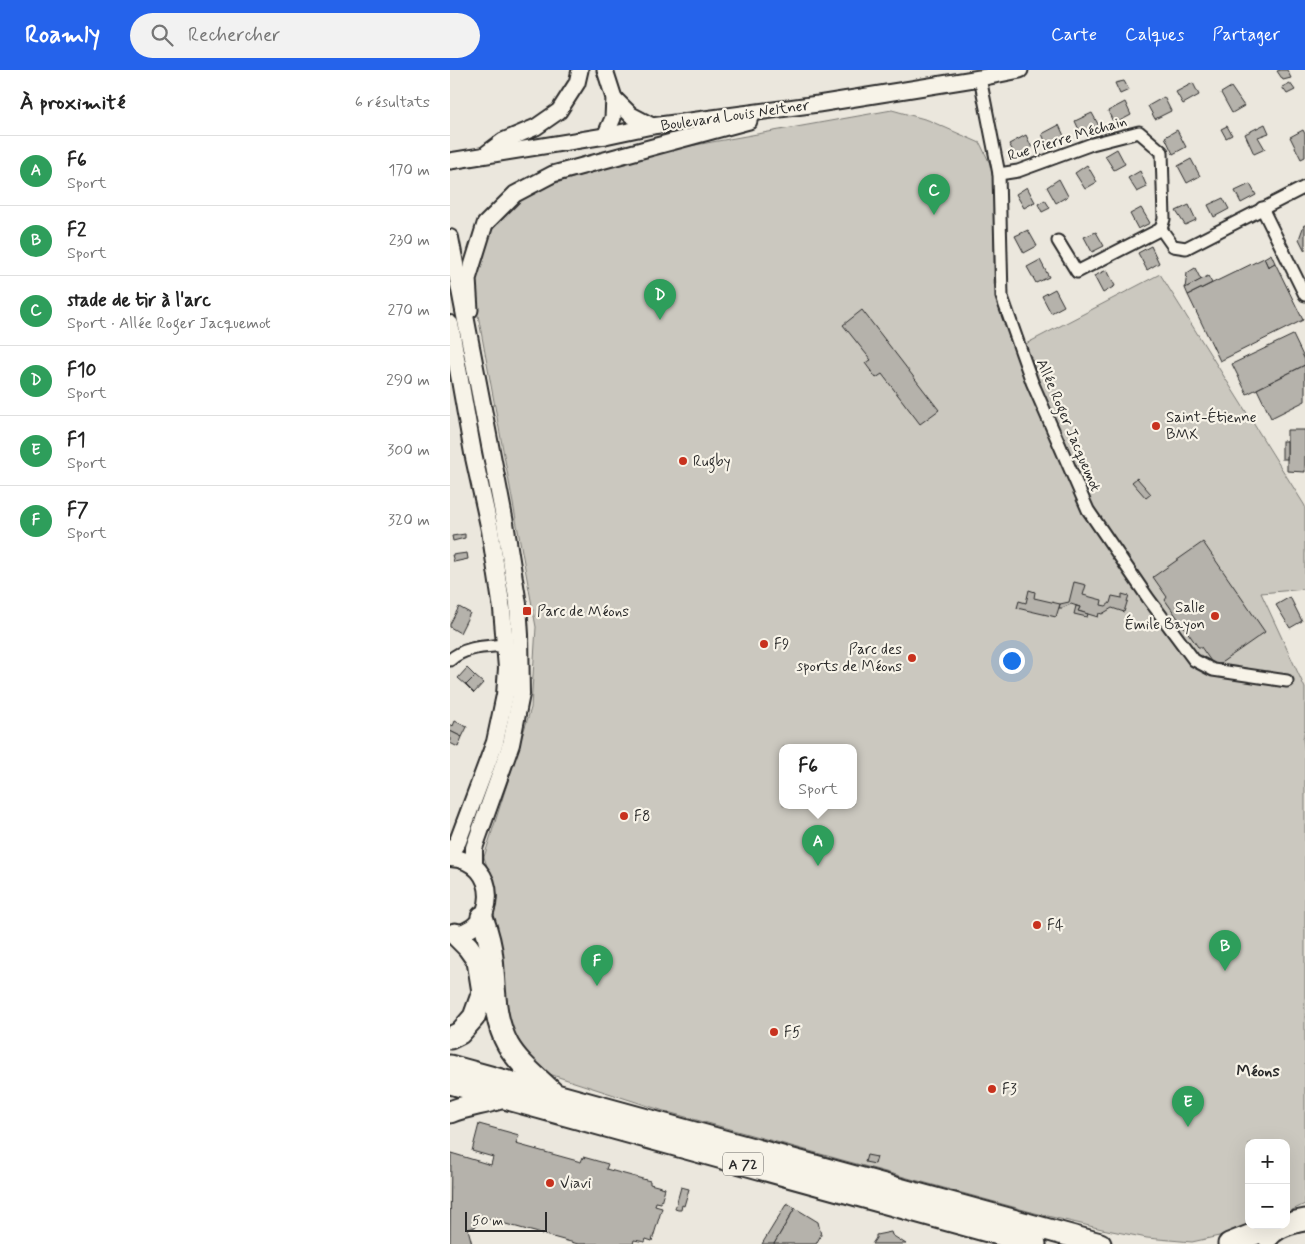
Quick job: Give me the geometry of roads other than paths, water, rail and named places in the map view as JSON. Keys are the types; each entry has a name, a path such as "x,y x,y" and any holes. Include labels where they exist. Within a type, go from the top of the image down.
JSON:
{"highway":[{"path":"482,917 492,957 498,1022 508,1045 521,1061 556,1095"},
{"path":"450,1038 460,1033 474,1017 483,992 478,961 468,947 453,934"},
{"name":"A 72","path":"450,1066 1100,1244"},
{"name":"A 72","path":"450,1083 1035,1244"},
{"path":"450,1112 468,1105 502,1098"},
{"path":"1290,1220 1305,1214"},
{"path":"1264,1244 1270,1234 1283,1227 1305,1220"},
{"path":"1230,1244 1267,1229"}],"main road":[{"path":"450,238 505,523 518,604 521,694 511,744 474,848 474,866"},
{"path":"450,324 473,453 490,530 506,645 507,668 505,695 495,742 458,841 450,853"},
{"path":"450,858 466,861 474,866 482,874 487,884 489,896 487,907 475,925 466,931 453,934"}],"street":[{"path":"478,156 503,141 536,127 559,111 577,83 580,70"},
{"path":"604,136 614,118 614,98 605,70"},
{"name":"Boulevard Louis Neltner","path":"450,161 604,136 652,126 818,104 1020,70"},
{"name":"Allée Roger Jacquemot","path":"980,78 999,174 1002,297 1032,382 1088,510 1148,598 1194,660 1213,670 1287,681"},
{"path":"614,98 631,115 652,126"},
{"path":"472,356 468,279 485,224 515,194 553,174 818,104"},
{"name":"Rue Pierre Méchain","path":"999,174 1018,171 1092,144 1139,132 1162,152 1164,219 1162,229"},
{"path":"1058,241 1077,272 1162,229 1173,246 1186,248 1305,187"},
{"path":"1262,208 1305,295"},
{"path":"450,660 458,653 477,647 506,645"}],"place":[{"name":"stade de tir à l'arc","path":"934,215"},
{"name":"F10","path":"660,320"},
{"name":"Saint-Étienne BMX","path":"1156,426"},
{"name":"Rugby","path":"683,461"},
{"name":"Parc de Méons","path":"527,611"},
{"name":"Salle Émile Bayon","path":"1215,616"},
{"name":"F9","path":"764,644"},
{"name":"Parc des sports de Méons","path":"912,658"},
{"name":"F8","path":"624,816"},
{"name":"F6","path":"818,866"},
{"name":"F4","path":"1037,925"},
{"name":"F2","path":"1225,971"},
{"name":"F7","path":"597,986"},
{"name":"F5","path":"774,1032"},
{"name":"F3","path":"992,1089"},
{"name":"F1","path":"1188,1127"},
{"name":"Viavi","path":"550,1183"}],"district":[{"name":"Méons","path":"1258,1070"}]}
